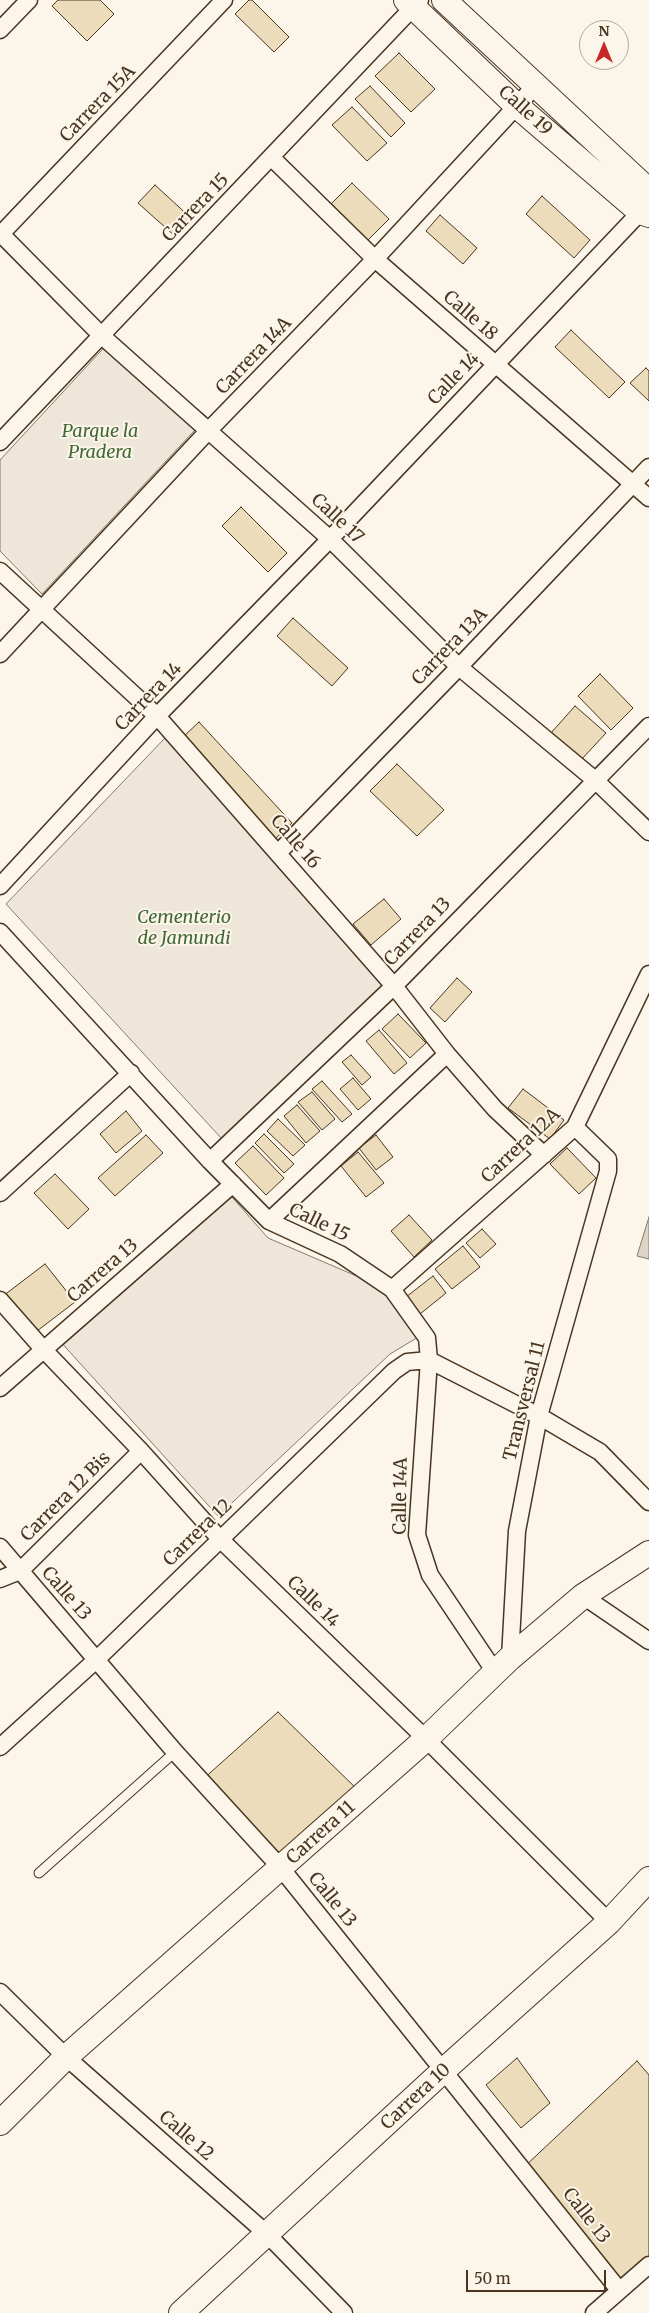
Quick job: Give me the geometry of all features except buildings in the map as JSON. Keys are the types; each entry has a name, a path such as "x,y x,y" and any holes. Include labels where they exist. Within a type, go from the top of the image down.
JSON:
{"main road":[{"name":"Calle 19","path":"444,0 649,190"},
{"name":"Calle 19","path":"413,2 518,107 646,210"},
{"name":"Carrera 11","path":"0,2122 66,2057 426,1739 502,1665 583,1596 649,1553"},
{"name":"Carrera 10","path":"181,2313 444,2070 609,1922 648,1883"}],"street":[{"path":"0,30 29,0"},
{"name":"Carrera 15A","path":"0,234 224,0"},
{"name":"Carrera 15","path":"0,442 271,158 413,2"},
{"name":"Carrera 14A","path":"0,654 210,430 376,259 518,107 536,85"},
{"name":"Calle 18","path":"271,158 376,259 649,498"},
{"name":"Calle 14","path":"330,539 646,210"},
{"name":"Calle 17","path":"0,234 102,336 210,430 330,539 459,667 595,780 649,832"},
{"name":"Carrera 13A","path":"278,853 459,667 649,467"},
{"name":"Carrera 14","path":"0,886 157,716 330,539"},
{"name":"Calle 16","path":"0,571 44,609 157,716 394,986 447,1054 494,1109 544,1155"},
{"name":"Carrera 13","path":"210,1161 394,986 649,726"},
{"name":"Calle 15","path":"0,932 210,1161 269,1221 340,1254 392,1289 427,1338 429,1360"},
{"name":"Carrera 12A","path":"392,1289 575,1127 649,974"},
{"path":"269,1221 447,1054"},
{"path":"0,1193 131,1073"},
{"name":"Transversal 11","path":"502,1665 517,1531 539,1416 608,1171 608,1159 575,1127"},
{"name":"Carrera 13","path":"0,1388 233,1184"},
{"name":"Calle 14","path":"0,1300 43,1350 141,1451 220,1539 426,1739 609,1922"},
{"path":"429,1360 539,1416 600,1452 649,1502"},
{"name":"Carrera 12","path":"0,1747 96,1660 394,1371 408,1362 429,1360"},
{"name":"Calle 14A","path":"429,1360 416,1535 430,1575 502,1665"},
{"name":"Carrera 12 Bis","path":"20,1571 141,1451"},
{"name":"Calle 13","path":"0,1547 175,1752 281,1868 619,2290"},
{"path":"0,1579 20,1571"},
{"path":"583,1596 649,1641"},
{"name":"Calle 12","path":"0,1992 66,2057 267,2234 344,2313"},
{"path":"594,2313 649,2265"}],"lane":[{"path":"39,1873 175,1752"}],"green space":[{"name":"Parque la Pradera","path":"112,339 207,417 42,594 0,551 0,460"},
{"name":"Cementerio de Jamundi","path":"165,738 389,981 222,1139 6,904"},
{"path":"232,1197 268,1238 389,1290 420,1336 390,1354 218,1516 59,1340"}],"shaded area":[{"path":"649,1217 649,1259 637,1256"}]}
